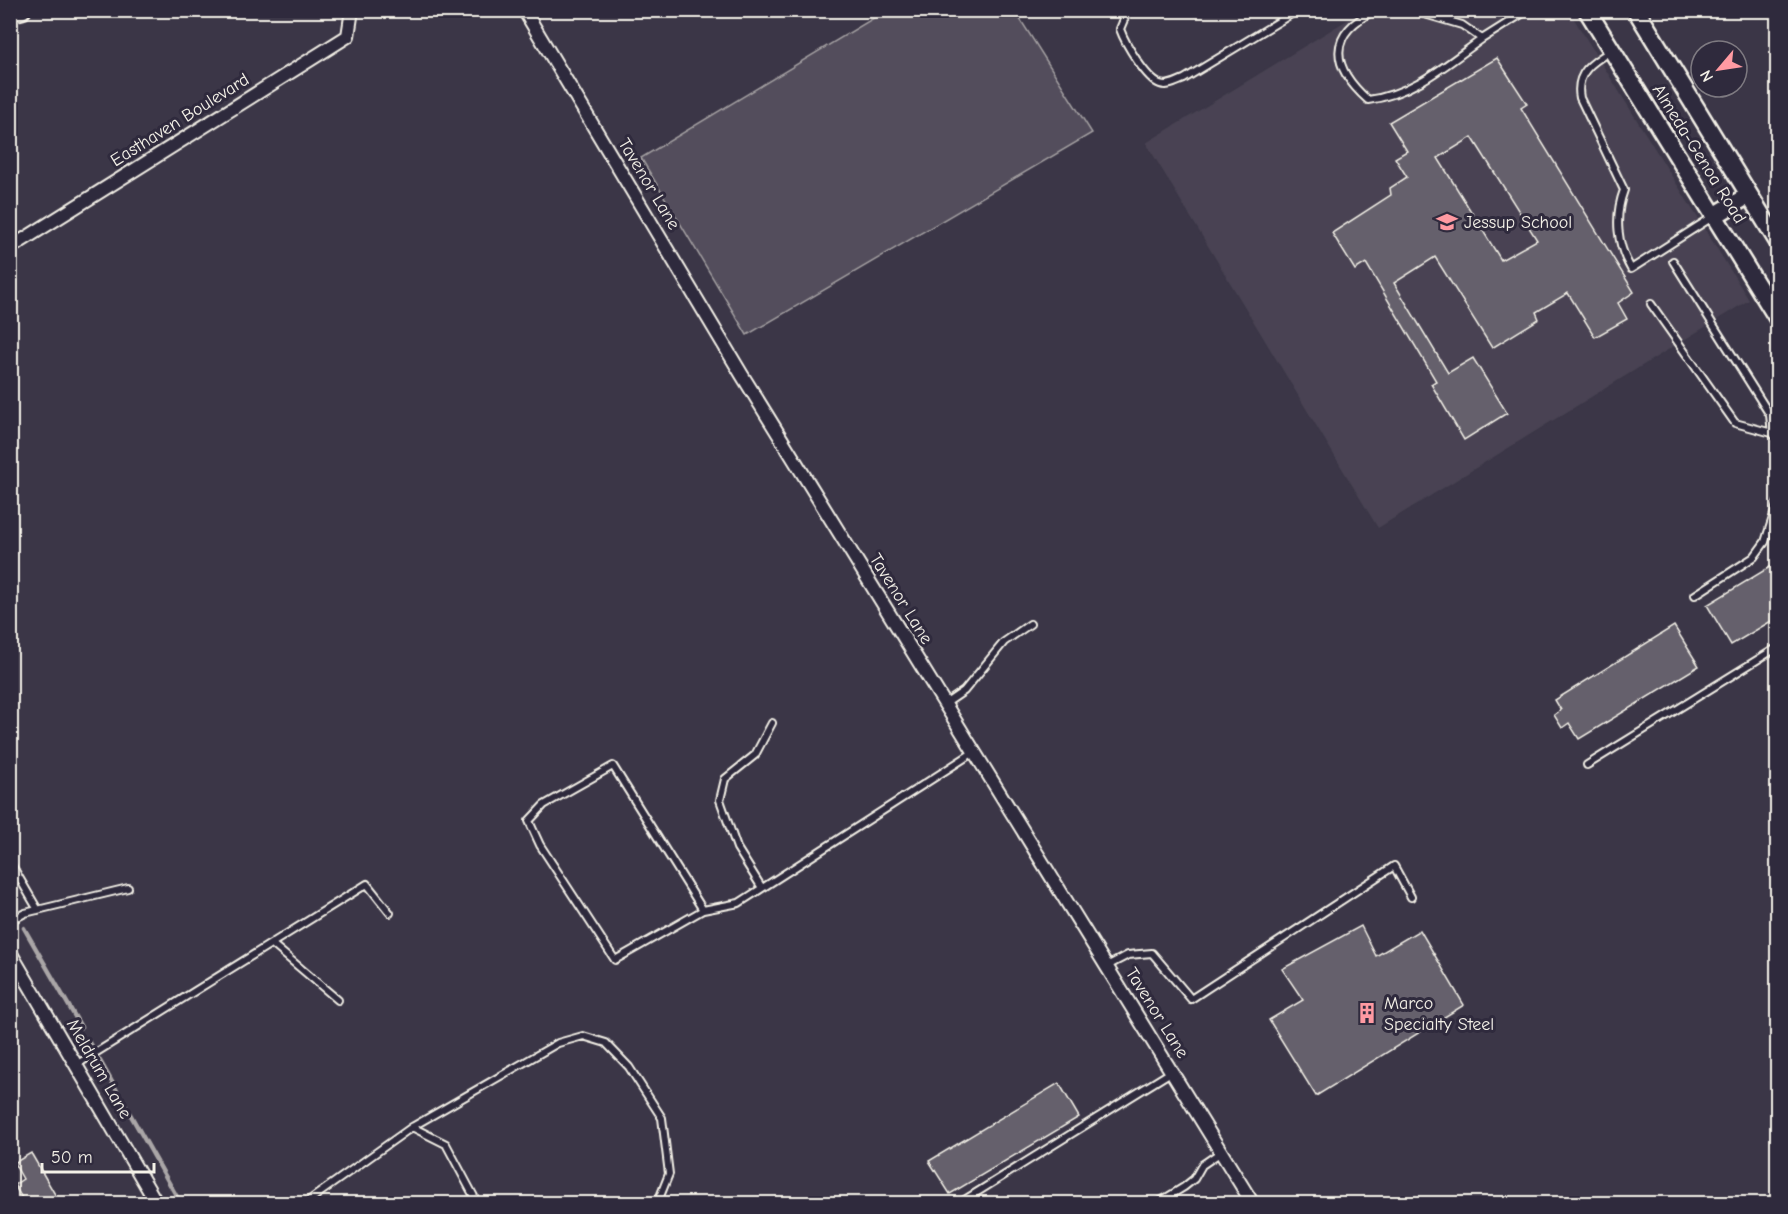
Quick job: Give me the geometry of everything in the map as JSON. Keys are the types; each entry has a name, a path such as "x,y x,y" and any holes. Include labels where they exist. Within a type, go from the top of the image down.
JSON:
{"main road":[{"path":"10,13 22,10"},
{"name":"Almeda-Genoa Road","path":"1587,10 1778,319"},
{"name":"Almeda-Genoa Road","path":"1636,10 1778,242"},
{"path":"1714,216 1749,195"}],"street":[{"name":"Easthaven Boulevard","path":"10,248 348,36 352,10"},
{"name":"Tavenor Lane","path":"524,10 742,375 1253,1203"},
{"name":"Meldrum Lane","path":"10,952 157,1203"}],"lane":[{"path":"1128,10 1120,29 1123,38 1148,75 1160,84 1166,85 1184,79 1298,10"},
{"path":"1376,10 1351,27 1341,43 1339,64 1352,86 1368,100 1388,97 1422,82 1482,39 1528,10"},
{"path":"1412,10 1462,25 1482,39"},
{"path":"1612,50 1591,62 1579,80 1578,88 1580,98 1624,190 1616,217 1622,254 1631,269 1714,216"},
{"path":"1672,261 1770,415 1772,433 1778,440"},
{"path":"1651,304 1735,423 1772,433"},
{"path":"1695,595 1754,557 1766,542 1778,502"},
{"path":"945,704 964,691 1004,642 1030,624"},
{"path":"1587,765 1778,647"},
{"path":"762,888 737,848 720,800 725,779 755,755 772,723"},
{"path":"703,910 613,766 544,805 529,821 540,845 615,960 703,910 739,903 974,752"},
{"path":"10,862 38,910"},
{"path":"1107,966 1128,955 1152,953 1191,999 1394,866 1411,897"},
{"path":"76,1065 367,884 390,913"},
{"path":"10,921 38,910 128,888"},
{"path":"272,944 338,1000"},
{"path":"304,1203 412,1127 558,1043 584,1036 606,1043 629,1067 662,1118 669,1174 657,1203"},
{"path":"958,1203 1172,1072"},
{"path":"412,1127 446,1144 478,1203"},
{"path":"1156,1203 1184,1187 1194,1179 1202,1165 1222,1152"}],"shaded area":[{"path":"887,10 1015,11 1092,133 747,335 641,158"},
{"name":"Jessup School","path":"1362,11 1569,11 1749,300 1378,528 1146,143"}],"building":[{"path":"1497,58 1527,104 1521,108 1634,292 1618,303 1627,319 1595,337 1568,293 1536,312 1539,319 1492,348 1435,257 1394,283 1448,373 1473,358 1507,413 1464,440 1431,384 1436,381 1366,263 1355,270 1332,233 1391,195 1390,188 1407,177 1395,158 1407,151 1389,122","holes":["1472,137 1537,240 1501,260 1438,158"]},
{"path":"1778,562 1778,617 1731,645 1707,605"},
{"path":"1674,626 1699,666 1579,739 1569,723 1562,728 1554,715 1561,710 1555,700"},
{"name":"Marco Specialty Steel","path":"1361,926 1376,956 1420,930 1464,1005 1316,1096 1269,1020 1303,1000 1282,969"},
{"path":"1059,1083 1079,1117 950,1194 929,1161"},
{"path":"31,1153 60,1203 25,1203 14,1185 23,1179 14,1163"}],"waterway":[{"path":"24,928 81,1027"},
{"path":"87,1039 91,1046"},
{"path":"99,1059 181,1204"}],"place":[{"name":"Jessup School","path":"1447,222"},
{"name":"Marco Specialty Steel","path":"1367,1013"}]}
